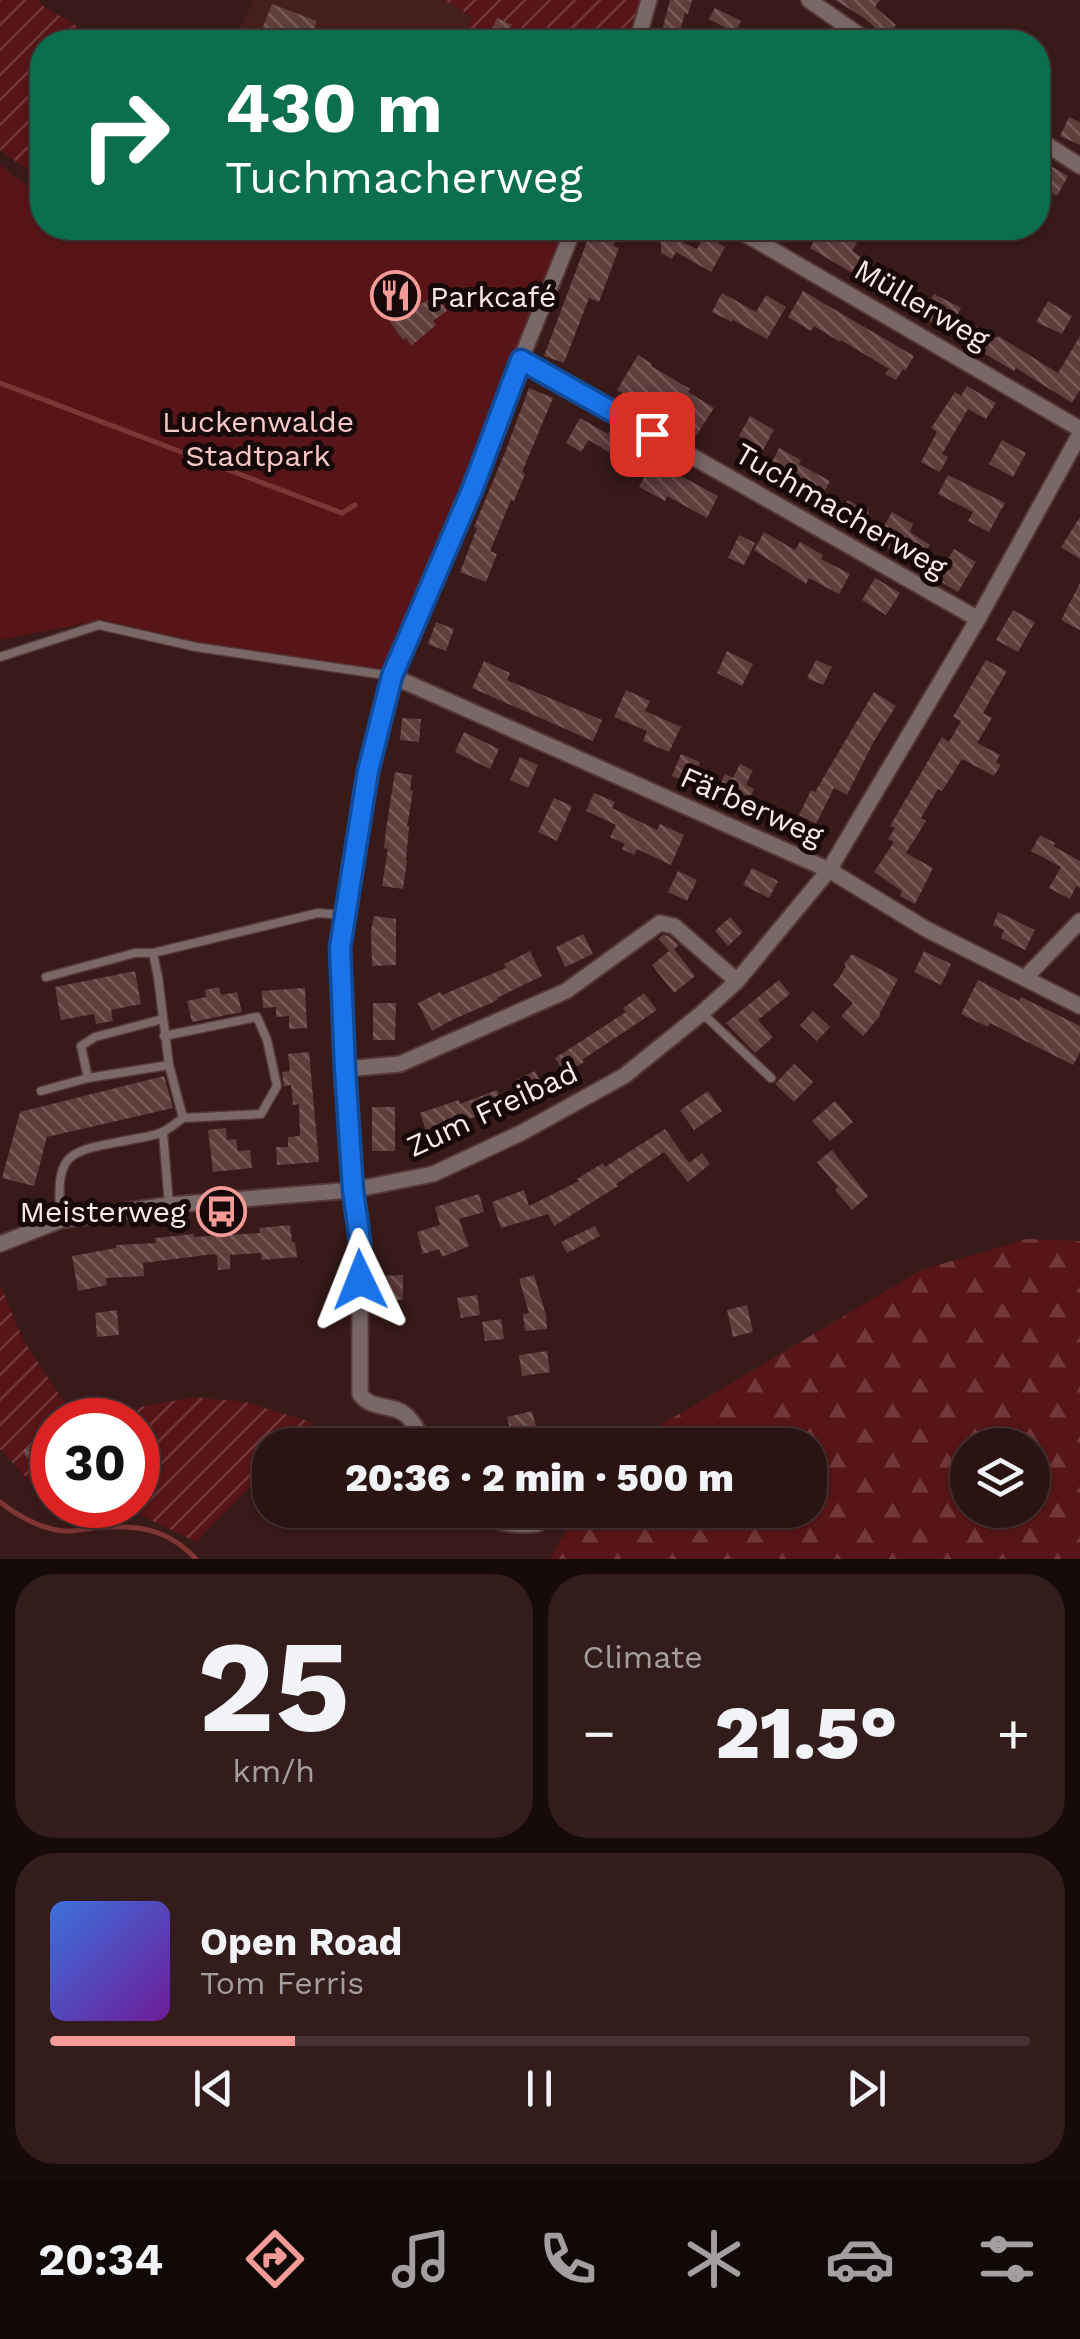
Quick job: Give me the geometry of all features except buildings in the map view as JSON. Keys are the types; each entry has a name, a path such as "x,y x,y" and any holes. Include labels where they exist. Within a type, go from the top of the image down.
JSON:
{"street":[{"path":"640,30 649,0"},
{"path":"809,0 852,30"},
{"path":"1050,147 1080,166"},
{"path":"415,1428 402,1412 377,1407 364,1401 360,1394 360,1241 353,1190 340,948 368,771 392,676 472,490 569,240"},
{"name":"Müllerweg","path":"755,240 1080,431"},
{"name":"Tuchmacherweg","path":"521,360 978,619"},
{"name":"Zum Freibad","path":"0,1244 61,1220 169,1205 353,1190 434,1174 522,1133 624,1076 702,1014 736,981 829,870 978,619 1080,431"},
{"name":"Färberweg","path":"392,676 829,870 926,929 1080,1006"},
{"path":"1025,978 1080,921"},
{"path":"345,1069 400,1064 566,991 660,923 674,926 736,981"}],"lane":[{"path":"0,657 100,625 196,647 392,676"},
{"path":"46,976 318,912 345,916"},
{"path":"152,953 164,1036 183,1118"},
{"path":"702,1014 770,1078"},
{"path":"61,1220 58,1188 70,1157 90,1148 163,1132 183,1118 261,1114 277,1086 267,1040 257,1018 164,1036"},
{"path":"88,1078 81,1046 95,1037 164,1019"},
{"path":"41,1092 88,1078 170,1066"},
{"path":"163,1132 169,1205"}],"shaded area":[{"path":"253,0 443,0 472,16 467,30 239,30"}],"green space":[{"path":"0,0 38,0 84,30 30,30 30,172 0,150"},
{"path":"443,0 649,0 640,30 467,30 472,16"},
{"name":"Luckenwalde Stadtpark","path":"0,165 30,185 30,240 568,243 392,676 199,642 101,620 0,640"},
{"path":"1027,1239 1080,1241 1080,1559 550,1559 567,1528 827,1528 827,1428 656,1428 921,1270"},
{"path":"0,1284 22,1338 62,1398 30,1398 30,1482 0,1449"},
{"path":"194,1397 245,1402 314,1423 309,1428 252,1428 252,1484 196,1542 160,1524 160,1403"}],"waterway":[{"path":"0,383 342,513 355,505"},
{"path":"0,1502 30,1521 55,1530 150,1530 174,1541 196,1559"}],"place":[{"name":"Parkcafé","path":"395,296"},
{"name":"Meisterweg","path":"221,1211"}],"route":[{"path":"360,1280 340,948 368,771 392,676 472,490 521,360 652,434"}]}
